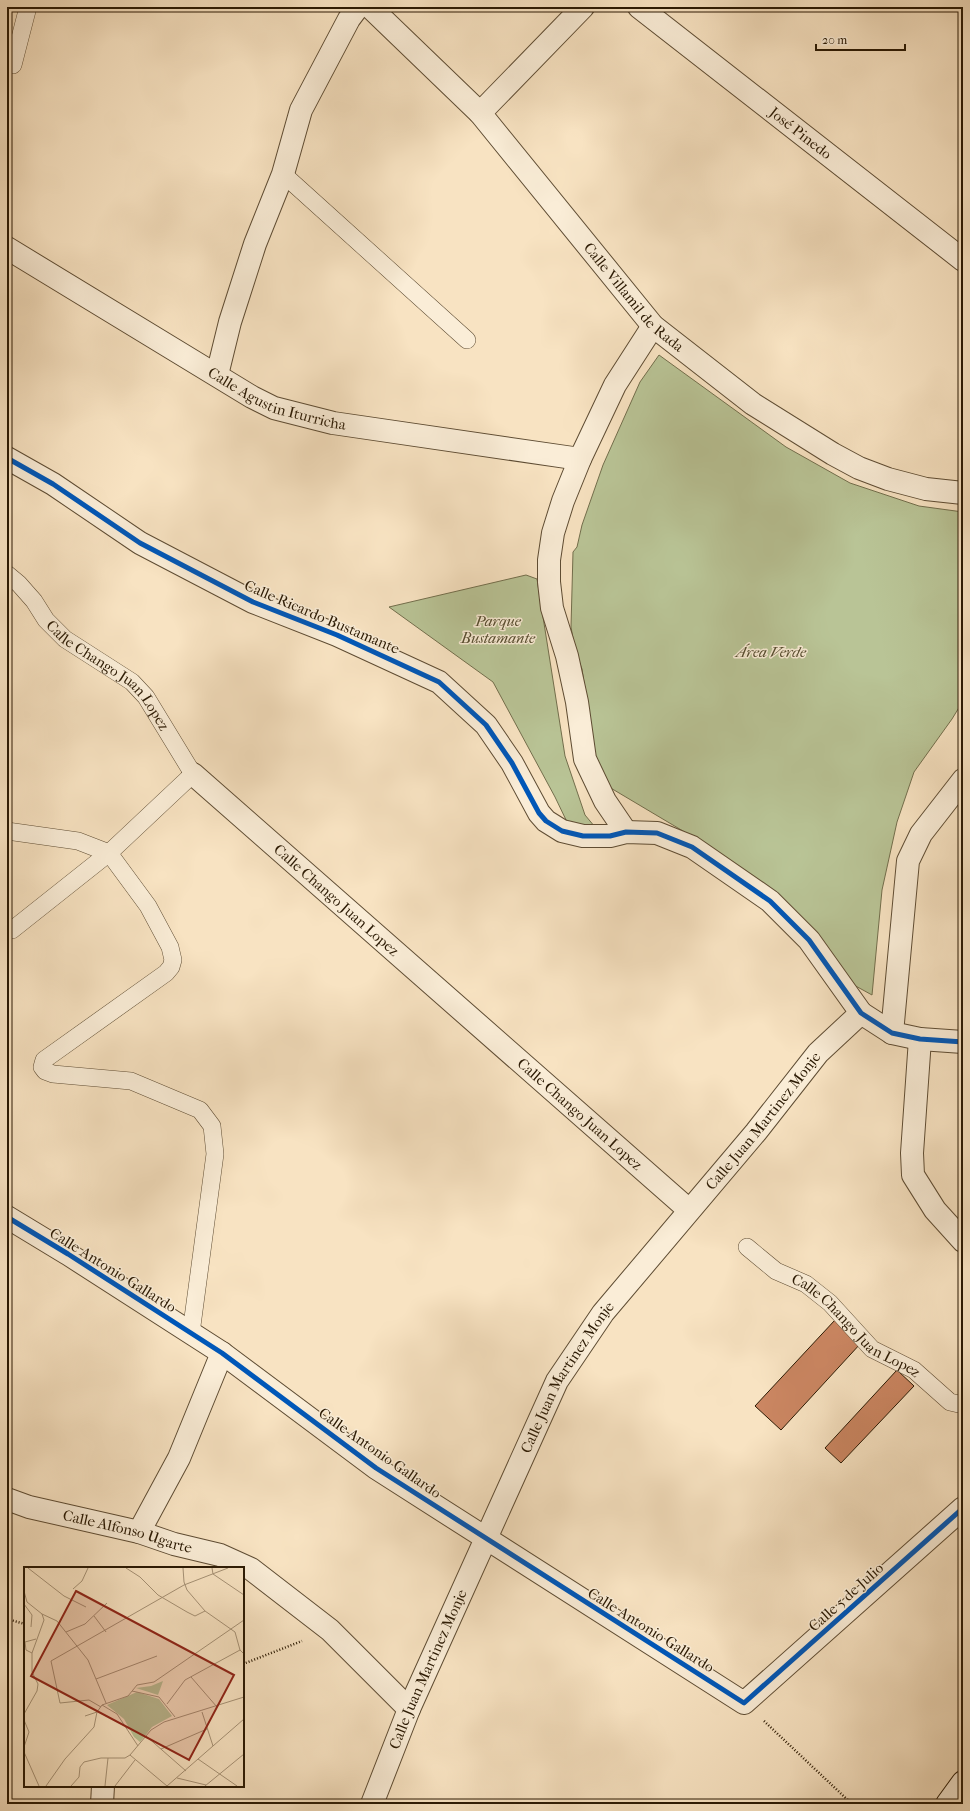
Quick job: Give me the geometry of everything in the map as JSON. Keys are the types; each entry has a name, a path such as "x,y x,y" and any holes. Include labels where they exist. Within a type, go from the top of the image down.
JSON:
{"street":[{"path":"217,375 230,322 255,244 283,174 301,110 349,19 358,7"},
{"name":"Calle Villamil de Rada","path":"370,7 480,113 653,326 753,404 833,454 859,468 888,479 926,489 963,493"},
{"path":"480,113 583,7"},
{"name":"José Pinedo","path":"638,7 963,260"},
{"name":"Calle Agustin Iturricha","path":"7,248 252,397 274,408 333,423 580,459"},
{"path":"626,832 605,801 585,759 577,702 567,656 552,608 549,582 549,560 553,533 563,501 580,459 614,385 653,326"},
{"name":"Calle Ricardo Bustamante","path":"7,458 53,484 140,543 253,602 337,635 440,682 486,725 512,763 539,813 546,821 562,831 583,836 610,836 626,832 657,833 692,847 770,901 809,940 860,1013 892,1033 920,1039 963,1042"},
{"name":"Calle Chango Juan Lopez","path":"192,774 689,1210"},
{"path":"892,1033 908,861 921,834 963,780"},
{"name":"Calle Juan Martinez Monje","path":"372,1804 409,1709 557,1381 603,1313 756,1132 818,1053 860,1013"},
{"path":"920,1039 912,1153 913,1175 935,1210 963,1241"},
{"name":"Calle Antonio Gallardo","path":"7,1218 222,1353 376,1468 744,1703"},
{"path":"139,1532 179,1458 222,1353"},
{"name":"Calle Alfonso Ugarte","path":"7,1499 29,1507 139,1532 174,1544 220,1555 251,1569 330,1630 409,1709"},
{"name":"Calle 5 de Julio","path":"744,1703 963,1508"},
{"path":"947,1804 963,1782"},
{"path":"102,1804 103,1787"}],"lane":[{"path":"13,65 28,7"},
{"path":"283,174 467,340"},
{"name":"Calle Chango Juan Lopez","path":"7,574 34,601 46,620 65,639 132,682 146,697 192,774"},
{"path":"12,930 109,853 192,774"},
{"path":"7,831 78,841 109,853 148,906 170,947 173,960 171,967 166,973 44,1060 42,1067 45,1071 53,1074 131,1081 200,1110 212,1126 215,1154 191,1333"},
{"name":"Calle Chango Juan Lopez","path":"747,1246 776,1271 806,1284 830,1303 872,1349 914,1370 950,1402 963,1405"}],"path":[{"path":"7,1619 24,1624"},
{"path":"244,1664 330,1630"},
{"path":"744,1703 852,1804"}],"green space":[{"name":"Área Verde","path":"659,355 786,447 850,483 919,506 963,512 963,701 914,772 897,822 882,890 872,995 843,979 688,834 609,787 592,766 588,710 582,669 575,650 571,627 573,552 577,547 582,525 603,465 640,382"},
{"name":"Parque Bustamante","path":"526,575 537,579 565,756 585,815 595,827 568,824 493,682 389,607"}],"building":[{"path":"835,1320 861,1343 781,1430 755,1406"},
{"path":"897,1370 914,1386 841,1463 825,1448"}],"cycle path":[{"path":"7,458 53,484 140,543 253,602 337,635 439,682 486,725 512,763 539,813 546,821 562,831 583,836 610,836 626,832 657,833 692,847 770,901 809,940 861,1013 892,1033 920,1039 963,1042"},
{"path":"7,1217 68,1254 222,1353 376,1468 744,1703 963,1508"}]}
